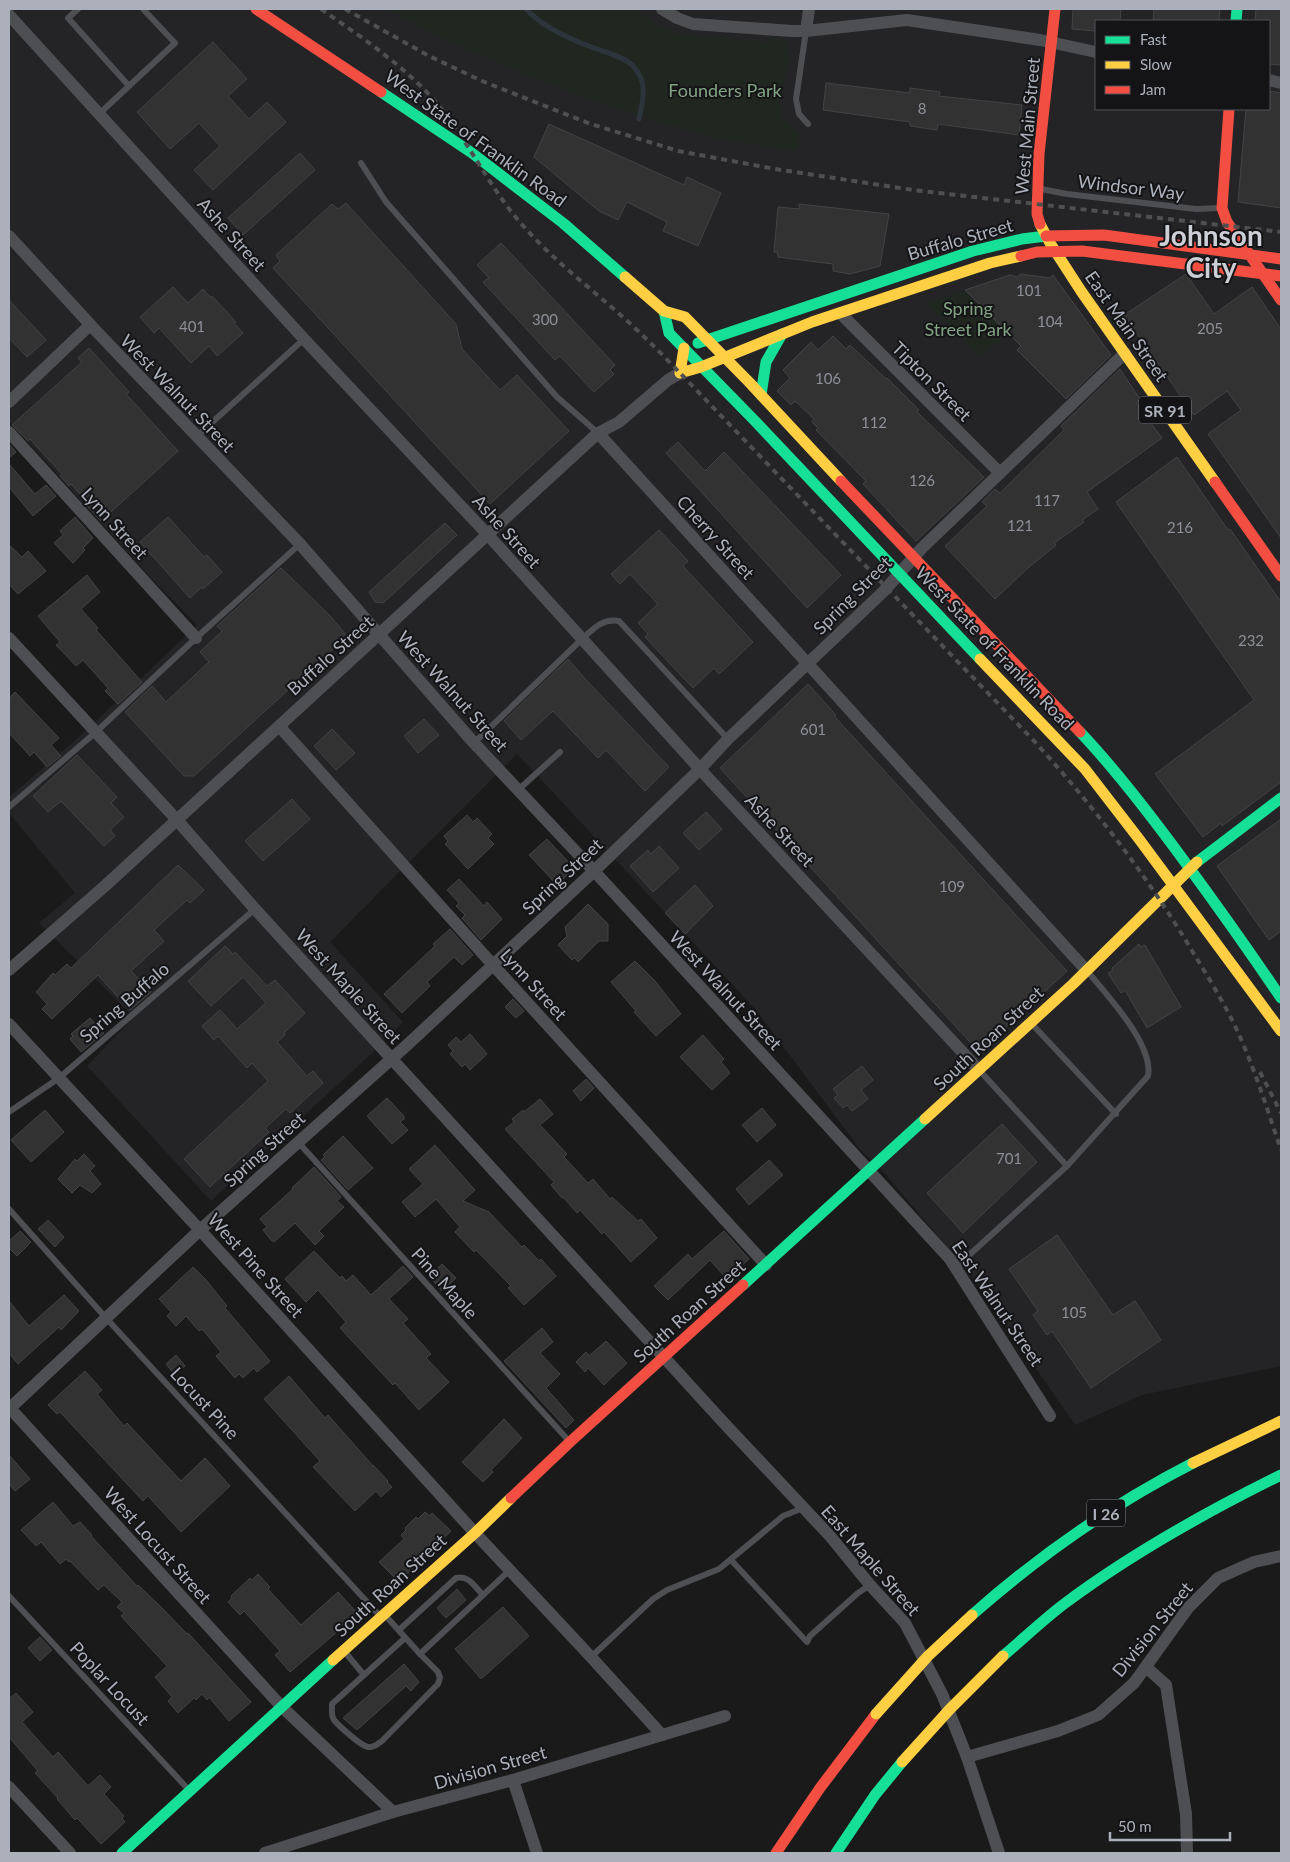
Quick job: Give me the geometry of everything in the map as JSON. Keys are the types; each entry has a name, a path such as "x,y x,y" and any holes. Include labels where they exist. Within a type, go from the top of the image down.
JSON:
{"main road":[{"name":"West State of Franklin Road","path":"256,9 472,153 563,223 664,311 685,317 761,395 906,565 1085,769 1281,1031"},
{"name":"West Main Street","path":"1050,243 1038,218 1037,189 1055,9"},
{"path":"1229,110 1222,208 1227,222 1281,300"},
{"name":"Buffalo Street","path":"680,372 701,366 840,313 985,265 1033,253 1050,243 1104,235 1255,263 1281,276"},
{"name":"Buffalo Street","path":"684,348 973,251 1022,239 1116,254 1255,263 1281,258"},
{"name":"East Main Street","path":"1050,243 1281,576"},
{"name":"West State of Franklin Road","path":"664,311 669,333 701,366 1098,751 1136,797 1274,983 1281,998"},
{"path":"761,395 762,368 768,354 782,334"},
{"path":"680,372 684,348"},
{"name":"South Roan Street","path":"122,1853 281,1706 475,1533 570,1442 1087,971 1202,858 1281,798"},
{"name":"I 26","path":"776,1853 820,1788 876,1714 928,1656 1002,1588 1050,1550 1143,1489 1182,1468 1281,1421"},
{"path":"836,1853 875,1795 902,1762 950,1709 1003,1656 1062,1606 1131,1557 1213,1510 1276,1478"},
{"path":"1213,1510 1264,1496"}],"street":[{"path":"662,9 677,18 693,24 806,31 907,20 1052,43 1095,52"},
{"path":"806,31 809,9"},
{"name":"Ashe Street","path":"11,22 99,114 304,339 488,535 581,640 979,1070"},
{"name":"West Walnut Street","path":"9,236 90,325 300,544 474,743 869,1171"},
{"name":"Tipton Street","path":"840,313 1000,473"},
{"path":"9,402 90,325"},
{"name":"Spring Street","path":"9,1408 200,1230 391,1058 594,871 700,769 728,739 883,592 906,565 1125,353"},
{"name":"Buffalo Street","path":"9,970 106,885 598,433 619,422 680,372"},
{"name":"Lynn Street","path":"9,432 196,638"},
{"name":"Cherry Street","path":"598,433 1087,971"},
{"name":"West Maple Street","path":"9,638 177,820 664,1357"},
{"name":"Lynn Street","path":"279,726 493,965 766,1264"},
{"name":"West Pine Street","path":"9,1024 662,1735"},
{"name":"East Walnut Street","path":"869,1171 950,1258 1050,1416"},
{"name":"East Maple Street","path":"664,1357 830,1536 870,1585 905,1623 942,1694 968,1757 999,1853"},
{"name":"West Locust Street","path":"9,1408 281,1706 393,1812"},
{"name":"Division Street","path":"968,1757 1058,1731 1098,1715 1134,1683 1188,1608 1218,1578 1254,1562 1281,1556"},
{"path":"1146,1667 1166,1685 1186,1814 1187,1853"},
{"name":"Division Street","path":"265,1853 305,1848 393,1812 514,1780 725,1716"},
{"path":"514,1780 538,1853"},
{"path":"9,1787 70,1853"}],"lane":[{"path":"78,9 68,18 129,86"},
{"path":"99,114 175,43 143,9"},
{"path":"806,31 796,99 799,114 808,124"},
{"path":"362,163 386,202 556,397 598,433"},
{"name":"Windsor Way","path":"1037,189 1196,209 1222,208"},
{"path":"196,437 304,339"},
{"path":"9,807 96,732 300,544"},
{"path":"474,743 597,625 611,619 619,621 728,739"},
{"path":"518,790 560,752"},
{"name":"Spring Buffalo","path":"9,1112 59,1078 256,909"},
{"path":"956,1267 1067,1166 1116,1114 1148,1076 1150,1067 1132,1027 1087,971"},
{"path":"1030,1022 1116,1114"},
{"path":"979,1070 1067,1166"},
{"name":"Pine Maple","path":"298,1142 570,1442"},
{"name":"Locust Pine","path":"9,1208 106,1318 382,1615 399,1630 438,1672 440,1678 438,1684 382,1741 375,1746 369,1747 361,1745 334,1719 332,1711 332,1704 364,1675"},
{"path":"591,1656 653,1599 667,1590 711,1573 731,1560 783,1516 803,1508"},
{"path":"731,1560 807,1642 810,1636 858,1593 870,1585"},
{"path":"420,1654 510,1570"},
{"path":"399,1630 456,1578 467,1578 483,1595"},
{"name":"Poplar Locust","path":"9,1596 189,1790"},
{"path":"343,1650 364,1675 405,1638"}],"shaded area":[{"path":"9,9 1281,9 1281,1366 1142,1395 1075,1425 972,1276 886,1175 859,1148 756,1010 517,754 330,942 403,1022 370,1055 211,1201 87,1066 134,1017 39,923 75,893 9,813 9,797 80,736 197,625 150,577 9,421"}],"green space":[{"name":"Founders Park","path":"386,9 633,9 669,31 682,35 769,42 770,37 781,39 787,46 788,55 780,109 790,126 800,133 797,151 714,138 615,109 525,74 437,36"},
{"name":"Spring Street Park","path":"965,291 1008,333 981,358 927,304"}],"building":[{"path":"1073,9 1121,9 1120,20 1095,20 1095,31 1072,29"},
{"path":"1154,9 1220,9 1219,20 1153,20"},
{"path":"1256,9 1281,9 1281,65 1270,64 1270,20 1255,20"},
{"path":"213,42 247,79 228,96 249,119 267,102 286,122 213,190 194,170 220,146 199,123 170,149 137,112"},
{"path":"826,83 910,93 910,88 940,92 939,96 1022,105 1019,135 938,124 937,130 910,126 910,122 823,110"},
{"path":"1270,91 1281,93 1281,208 1238,202 1246,110 1270,110"},
{"path":"549,124 684,185 687,177 721,193 698,246 663,231 667,222 627,202 618,220 599,211 534,157"},
{"path":"300,153 315,170 243,235 228,218"},
{"path":"346,203 456,324 462,349 500,390 517,375 569,431 490,504 273,268 280,261 276,255 332,204 338,209"},
{"path":"799,204 889,214 880,266 850,274 833,271 833,264 778,257 777,252 774,252 778,207 800,209"},
{"path":"501,243 615,365 610,370 614,374 594,392 560,356 555,360 483,282 489,278 477,265"},
{"path":"1021,274 1050,278 1053,275 1111,355 1066,399 1017,350 1021,346 965,290 1010,275 1017,277"},
{"path":"1186,274 1214,314 1252,287 1281,329 1281,538 1208,434 1241,410 1227,391 1194,415 1124,315"},
{"path":"173,287 188,303 203,289 236,322 234,323 243,333 217,356 209,346 191,363 159,328 154,333 140,317"},
{"path":"9,300 46,340 27,357 9,338"},
{"path":"833,336 846,349 850,345 887,378 919,410 917,412 984,477 916,541 863,484 866,481 816,430 818,428 812,422 814,419 795,401 791,405 777,391 790,378 783,370 811,342 818,350"},
{"path":"89,348 129,392 126,394 178,451 101,521 87,506 89,504 71,484 69,486 60,476 62,474 30,439 28,441 12,425 82,362 78,358"},
{"path":"1120,369 1140,399 1136,403 1162,438 1087,492 1098,509 1082,520 1084,522 1054,543 1056,545 995,599 945,546 987,506 982,502 995,489 1000,493 1064,430 1061,426"},
{"path":"678,442 705,471 724,452 841,575 807,608 666,453"},
{"path":"9,444 16,452 9,458"},
{"path":"1177,457 1281,602 1281,782 1222,826 1221,823 1203,837 1155,774 1254,700 1116,502"},
{"path":"9,464 35,494 46,485 56,496 33,516 9,487"},
{"path":"75,517 93,538 83,548 85,550 73,563 54,543 63,535 60,531"},
{"path":"168,517 204,557 207,555 222,572 190,598 140,542"},
{"path":"445,523 457,535 383,603 375,602 369,592"},
{"path":"659,530 688,561 683,566 753,642 719,674 714,668 693,688 645,637 648,634 638,623 658,604 630,574 620,584 611,574"},
{"path":"9,545 22,557 28,551 46,571 18,594 9,584"},
{"path":"281,568 331,617 347,636 194,776 184,776 125,712 152,686 166,702 209,662 200,652 222,631 217,626"},
{"path":"87,575 100,592 81,609 98,628 96,630 142,682 118,704 105,691 108,688 83,660 76,666 56,645 60,642 38,616"},
{"path":"568,659 669,767 645,791 606,750 598,758 553,711 521,740 504,721"},
{"path":"808,684 835,714 835,717 1067,971 979,1052 720,768"},
{"path":"15,692 59,738 51,745 61,756 47,767 34,752 30,756 9,733 9,698"},
{"path":"424,719 439,735 418,753 404,736"},
{"path":"332,729 355,753 336,770 314,746"},
{"path":"77,755 117,797 111,803 124,817 110,830 115,836 104,846 61,801 48,812 33,796"},
{"path":"292,799 310,819 263,861 245,841"},
{"path":"706,812 722,829 699,850 683,833"},
{"path":"467,815 473,822 477,818 492,834 488,838 494,844 468,869 445,844 448,841 444,836"},
{"path":"1281,819 1281,931 1269,940 1217,866"},
{"path":"547,839 574,868 557,885 529,855"},
{"path":"659,846 679,868 653,892 630,866 648,850 651,854"},
{"path":"178,865 204,890 190,903 187,900 154,930 164,941 131,971 151,992 130,1010 98,975 52,1019 42,1009 47,1004 36,992 53,973 55,975 67,964 71,968"},
{"path":"459,879 484,906 487,902 502,919 481,940 462,918 465,915 456,906 459,903 447,890"},
{"path":"695,885 713,906 685,934 665,913"},
{"path":"588,904 608,924 608,941 599,941 578,962 575,958 572,960 558,945 567,936 565,927"},
{"path":"450,929 473,955 462,965 454,957 427,982 430,986 402,1013 384,994 435,946 433,944"},
{"path":"1139,944 1140,947 1145,945 1181,1007 1147,1028 1125,990 1121,993 1108,973"},
{"path":"225,946 233,954 235,952 267,986 275,980 305,1013 277,1042 307,1076 313,1071 323,1083 290,1113 286,1109 265,1128 269,1132 210,1187 184,1159 268,1081 252,1063 247,1068 218,1036 214,1040 202,1026 220,1010 237,1029 266,1003 243,977 211,1006 188,981"},
{"path":"635,961 655,981 681,1014 656,1036 634,1012 636,1011 611,982"},
{"path":"513,999 524,1011 516,1018 505,1007"},
{"path":"90,1018 104,1033 81,1052 70,1039 73,1036 71,1034"},
{"path":"470,1034 487,1054 470,1070 465,1064 462,1067 450,1054 453,1051 448,1045 456,1037 461,1042"},
{"path":"703,1035 724,1059 721,1062 730,1073 712,1090 680,1057"},
{"path":"862,1066 873,1080 861,1090 868,1099 852,1111 847,1105 843,1108 834,1098 838,1095 833,1089"},
{"path":"586,1079 594,1088 581,1101 573,1091"},
{"path":"387,1098 404,1116 404,1119 400,1122 408,1130 392,1144 367,1116"},
{"path":"540,1099 553,1114 540,1125 567,1154 564,1157 588,1183 593,1179 610,1199 612,1197 638,1221 641,1219 657,1238 631,1262 604,1232 602,1234 580,1210 577,1213 562,1198 551,1185 554,1182 505,1129 514,1122 512,1119"},
{"path":"762,1108 776,1125 757,1142 742,1125"},
{"path":"45,1110 64,1132 31,1162 11,1140"},
{"path":"1002,1124 1037,1162 963,1233 927,1193"},
{"path":"343,1136 373,1168 348,1190 321,1160 325,1157 323,1155"},
{"path":"435,1145 475,1190 463,1201 489,1212 522,1247 524,1245 539,1261 541,1259 556,1276 524,1305 508,1288 511,1286 476,1250 474,1252 455,1232 460,1227 436,1199 415,1217 402,1202 423,1184 409,1169"},
{"path":"84,1154 95,1166 90,1171 101,1184 92,1193 80,1185 72,1193 58,1179 75,1159 77,1161"},
{"path":"769,1160 783,1175 749,1205 736,1189"},
{"path":"314,1167 341,1197 337,1201 344,1207 319,1231 324,1236 315,1245 295,1223 274,1242 263,1230 267,1227 260,1219"},
{"path":"48,1220 64,1237 55,1247 38,1229"},
{"path":"20,1231 31,1242 17,1256 9,1248 9,1241"},
{"path":"724,1231 749,1259 740,1267 738,1265 725,1277 710,1260 668,1300 654,1286 688,1254 692,1259"},
{"path":"1057,1235 1113,1315 1135,1301 1161,1340 1091,1388 1052,1331 1047,1335 1033,1315 1038,1311 1009,1269"},
{"path":"314,1251 340,1278 342,1276 346,1281 353,1275 371,1295 403,1266 413,1277 389,1299 408,1319 403,1323 431,1354 426,1358 449,1382 419,1410 340,1328 346,1322 318,1290 306,1302 285,1279"},
{"path":"442,1264 456,1278 442,1291 429,1276"},
{"path":"193,1267 206,1280 227,1306 225,1308 270,1361 257,1372 254,1368 243,1378 239,1374 235,1378 216,1356 221,1352 202,1329 199,1331 186,1316 176,1326 167,1316 171,1312 159,1299"},
{"path":"64,1295 79,1311 61,1330 59,1327 18,1364 9,1353 9,1301 29,1326"},
{"path":"542,1328 553,1342 540,1353 560,1374 546,1388 574,1420 566,1428 504,1361"},
{"path":"606,1341 627,1363 604,1385 588,1368 585,1372 576,1362 586,1352 589,1356"},
{"path":"176,1355 185,1366 175,1375 166,1364"},
{"path":"85,1371 102,1390 97,1394 124,1426 127,1423 181,1481 205,1458 230,1486 181,1532 148,1496 143,1501 60,1412 57,1414 48,1405"},
{"path":"289,1376 325,1418 328,1415 388,1481 392,1487 381,1497 376,1491 355,1511 313,1467 320,1461 264,1399"},
{"path":"504,1419 522,1438 491,1470 493,1472 483,1482 462,1462"},
{"path":"9,1455 30,1479 15,1491 9,1484"},
{"path":"53,1502 73,1526 80,1522 137,1586 188,1633 251,1702 229,1721 209,1697 207,1700 202,1694 196,1700 194,1698 178,1713 168,1701 172,1697 155,1677 167,1666 121,1616 124,1613 117,1607 122,1602 104,1585 98,1590 70,1561 66,1559 60,1564 41,1542 36,1546 21,1530"},
{"path":"425,1512 430,1516 432,1513 451,1531 399,1582 379,1562 404,1539 401,1535 406,1530 405,1528 416,1517 418,1519"},
{"path":"258,1574 270,1587 268,1589 301,1625 338,1592 358,1614 290,1672 275,1655 280,1651 244,1611 240,1615 228,1602 232,1598 231,1596 250,1578 252,1580"},
{"path":"457,1589 466,1600 446,1618 437,1608"},
{"path":"503,1607 529,1636 481,1679 455,1649"},
{"path":"40,1637 52,1650 40,1661 28,1648"},
{"path":"404,1664 419,1682 411,1691 406,1686 357,1730 343,1718"},
{"path":"16,1693 33,1712 22,1722 53,1757 58,1752 88,1786 100,1775 111,1787 104,1794 124,1816 122,1818 125,1822 101,1844 77,1818 75,1820 35,1773 38,1771 9,1737 9,1699"}],"waterway":[{"path":"526,9 555,31 630,63 638,73 643,85 643,99 639,119"}],"railway":[{"path":"321,9 381,52 409,75 435,101 458,132 501,198 535,238 663,355 1035,742 1079,792 1139,870 1176,925 1220,998 1248,1056 1281,1150"},
{"path":"345,9 429,56 482,81 588,123 678,151 775,169 913,190 1281,232"},
{"path":"1260,1072 1281,1113"}],"traffic: fast":[{"path":"1236,20 1237,9"},
{"path":"381,92 472,153 563,223 625,277"},
{"path":"698,343 973,251 1022,239 1046,236"},
{"path":"664,311 669,333 980,659"},
{"path":"761,395 766,362 782,334"},
{"path":"1080,732 1160,828 1281,998"},
{"path":"1197,862 1281,798"},
{"path":"743,1285 925,1119"},
{"path":"972,1615 1024,1571 1105,1513 1193,1463"},
{"path":"1003,1656 1064,1604 1116,1568 1197,1519 1281,1475"},
{"path":"122,1853 333,1660"},
{"path":"836,1853 875,1795 902,1762"}],"traffic: slow":[{"path":"1040,224 1081,291 1215,482"},
{"path":"684,348 680,373 701,367 812,322 990,263 1021,256"},
{"path":"625,277 664,311 685,317 749,382 841,481"},
{"path":"980,659 1085,769 1281,1031"},
{"path":"925,1119 1073,984 1197,862"},
{"path":"1193,1463 1281,1421"},
{"path":"333,1660 475,1533 511,1498"},
{"path":"876,1714 928,1656 972,1615"},
{"path":"902,1762 950,1709 1003,1656"}],"traffic: jam":[{"path":"256,9 381,92"},
{"path":"1040,224 1037,214 1039,154 1055,9"},
{"path":"1229,110 1222,208 1227,222 1281,300"},
{"path":"1046,236 1104,235 1281,259"},
{"path":"1021,256 1037,252 1082,251 1281,276"},
{"path":"841,481 1080,732"},
{"path":"1215,482 1281,576"},
{"path":"511,1498 743,1285"},
{"path":"776,1853 820,1788 876,1714"}],"district":[{"name":"Johnson City","path":"1211,251"}]}
